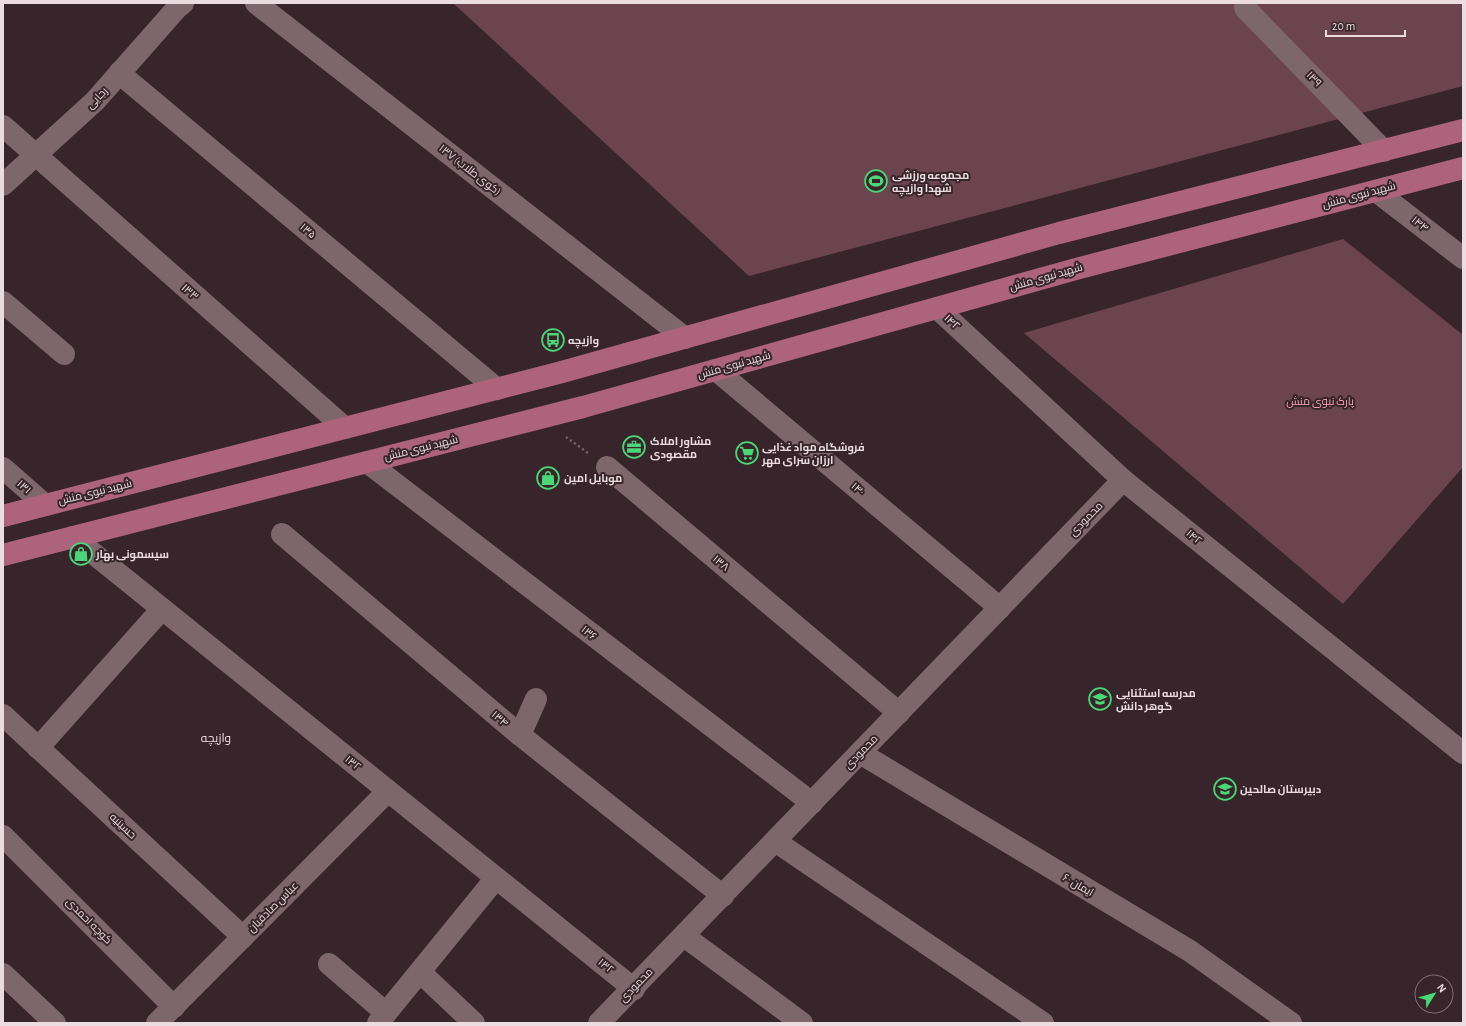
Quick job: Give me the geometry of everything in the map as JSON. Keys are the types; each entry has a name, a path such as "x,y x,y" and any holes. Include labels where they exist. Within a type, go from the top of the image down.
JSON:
{"main road":[{"name":"شهید نبوی منش","path":"3,516 497,389 1059,234 1463,130"},
{"name":"شهید نبوی منش","path":"3,555 540,418 1076,269 1463,168"}],"street":[{"name":"رجایی","path":"3,185 95,101 183,3"},
{"name":"۱۳۷ (کوی طلاب)","path":"256,3 685,338"},
{"name":"۱۳۹","path":"1245,8 1384,151"},
{"name":"۱۳۵","path":"119,73 497,389"},
{"name":"۱۳۳","path":"3,126 34,156 345,428"},
{"name":"۱۴۴","path":"1376,191 1463,258"},
{"path":"3,302 64,354"},
{"name":"۱۴۲","path":"937,308 1123,480 1463,754"},
{"name":"۱۴۰","path":"716,370 1000,608"},
{"name":"۱۳۶","path":"367,462 812,803"},
{"name":"۱۳۸","path":"607,467 899,713"},
{"name":"۱۳۱","path":"3,468 44,506"},
{"name":"محمودی","path":"599,1023 634,989 776,842 1123,480"},
{"name":"۱۳۴","path":"282,534 520,735 723,896"},
{"name":"۱۳۲","path":"73,537 634,989"},
{"path":"38,748 162,609"},
{"path":"520,735 536,699"},
{"name":"حسینیه","path":"3,715 243,937"},
{"name":"ایمان ۶۰","path":"860,753 1190,951 1291,1023"},
{"name":"عباس صادقیان","path":"157,1023 388,791"},
{"name":"کوچه احمدی","path":"3,836 174,1007"},
{"path":"776,842 1043,1023"},
{"path":"329,964 382,1018 496,878"},
{"path":"684,936 802,1023"},
{"path":"420,972 474,1023"},
{"path":"3,974 55,1023"}],"path":[{"path":"540,418 607,467"}],"green space":[{"name":"مجموعه ورزشی شهدا وازیچه","path":"453,3 1463,3 1463,86 749,276"},
{"name":"پارک نبوی منش","path":"1343,239 1463,335 1463,467 1343,604 1024,333"}],"place":[{"name":"مجموعه ورزشی شهدا وازیچه","path":"876,181"},
{"name":"وازیچه","path":"553,340"},
{"name":"مشاور املاک مقصودی","path":"634,447"},
{"name":"فروشگاه مواد غذایی ارزان سرای مهر","path":"747,453"},
{"name":"موبایل امین","path":"548,478"},
{"name":"سیسمونی بهار","path":"81,554"},
{"name":"مدرسه استثنایی گوهر دانش","path":"1100,699"},
{"name":"دبیرستان صالحین","path":"1225,789"}],"district":[{"name":"وازیچه","path":"216,738"}]}
